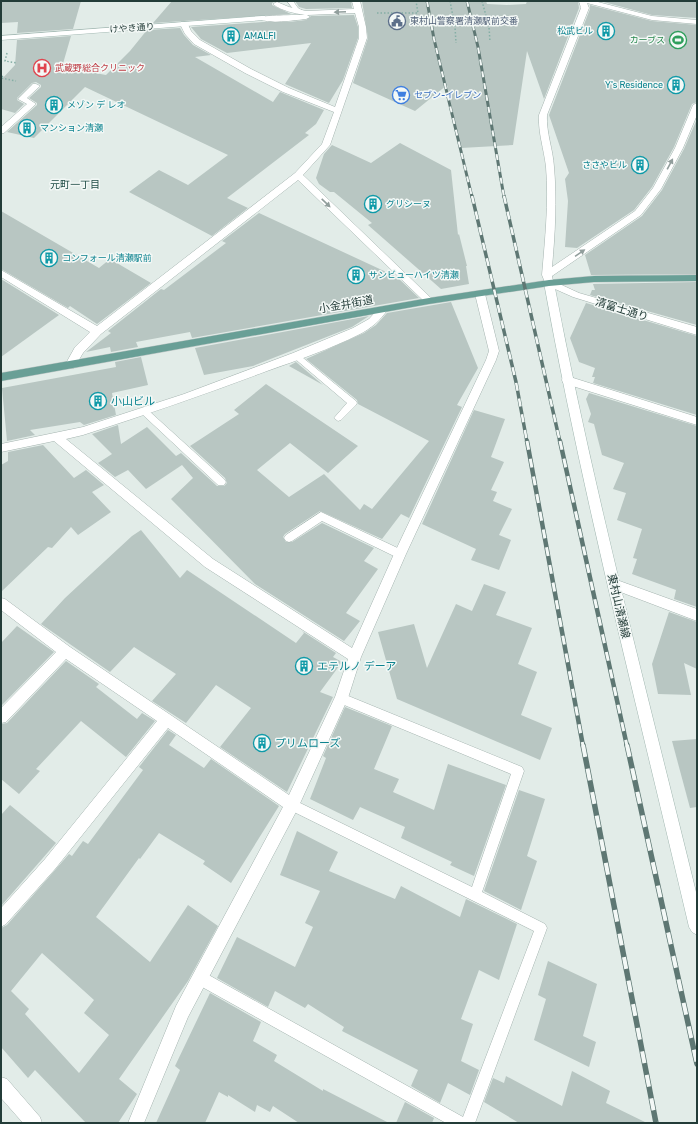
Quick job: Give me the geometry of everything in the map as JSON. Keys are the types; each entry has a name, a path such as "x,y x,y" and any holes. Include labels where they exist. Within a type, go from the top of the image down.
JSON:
{"main road":[{"name":"小金井街道","path":"1,377 429,301 480,294 548,279 697,278"}],"street":[{"path":"70,365 79,350 97,331 298,175 326,145 363,38 362,20 356,1"},
{"path":"584,1 652,18 697,22"},
{"name":"東村山清瀬線","path":"584,1 585,8 542,115 542,127 549,160 552,195 548,279 568,380 614,584 697,927"},
{"path":"262,18 276,10 277,2 288,9 302,12 323,13 358,11"},
{"name":"けやき通り","path":"1,38 262,18 274,20 302,18 323,13"},
{"path":"184,24 188,32 197,42 248,71 286,90 339,111"},
{"path":"1,131 32,104 22,99 36,86"},
{"path":"548,279 638,213 657,189 679,148 697,105"},
{"path":"298,175 429,301"},
{"path":"1,273 97,331"},
{"name":"清富士通り","path":"548,279 576,295 697,331"},
{"path":"136,1123 182,1012 292,805 341,698 355,657 400,554 491,360 494,351 480,294"},
{"path":"1,448 83,431 145,412 297,356 357,331 372,321 382,310"},
{"path":"568,380 697,421"},
{"path":"56,437 209,563 355,657"},
{"path":"614,584 697,615"},
{"path":"1,603 65,651 292,805"},
{"path":"1,717 65,651"},
{"path":"1,919 50,864 166,720"},
{"path":"1,1085 34,1123"}],"lane":[{"path":"277,2 290,1 296,9 302,12"},
{"path":"297,356 353,403 338,418"},
{"path":"145,412 221,482"},
{"path":"289,538 321,516 400,554"},
{"path":"341,698 518,771 475,895"},
{"path":"292,805 542,928 468,1123"},
{"path":"200,978 460,1123"}],"path":[{"path":"377,13 418,13 416,1"},
{"path":"450,1 455,27 456,43"},
{"path":"482,1 489,27 490,42"},
{"path":"8,50 5,61 17,63"}],"building":[{"path":"1,1 81,1 73,29 17,33 18,22 1,23"},
{"path":"172,1 276,1 272,3 272,5 291,14 153,23"},
{"path":"295,1 351,1 352,8 306,9 299,7"},
{"path":"362,1 486,1 487,4 507,5 526,4 527,1 578,1 579,8 544,99 527,51 513,145 461,148 447,85 415,111 353,83 368,38"},
{"path":"600,1 697,1 697,18 652,15"},
{"path":"590,5 652,21 697,25 697,102 692,104 674,147 652,187 634,210 577,248 565,247 568,201 565,179 569,173 549,115 590,9"},
{"path":"354,15 358,27 358,38 343,80 329,103 285,84 311,43 227,53 201,39 191,27 263,22 289,22 306,20 311,16"},
{"path":"180,28 193,45 211,55 195,57 273,102 280,92 324,110 316,124 305,133 309,135 227,198 248,208 212,236 129,192 159,170 188,185 228,155 85,87 34,138 7,132 37,105 37,103 29,98 41,87 41,85 36,82 32,83 17,98 17,100 24,104 15,113 1,109 1,80 15,65 17,40 71,36 62,67 106,75 130,51 147,30"},
{"path":"697,119 697,274 591,275 585,255 642,216 662,190 684,149"},
{"path":"400,143 451,170 458,235 459,234 467,266 469,284 441,289 368,225 372,223 334,192 330,192 319,184 316,178 324,154 332,145 371,163"},
{"path":"1,211 99,268 110,259 151,283 97,324 70,306 68,308 1,269"},
{"path":"259,213 397,277 419,298 192,338 190,332 136,342 138,347 111,352 110,347 86,352 111,333 108,331 161,289 164,290 226,243 222,241"},
{"path":"1,279 59,315 1,357"},
{"path":"697,282 697,325 590,295 592,290 595,290 593,284"},
{"path":"451,302 478,368 457,405 462,407 409,518 401,514 382,539 320,511 285,534 283,537 286,542 292,542 322,523 374,548 364,561 378,569 346,613 360,621 344,641 255,584 171,499 193,478 182,465 146,489 128,470 115,477 98,463 112,454 92,434 118,425 121,444 147,427 176,456 181,453 217,486 224,486 227,483 225,478 190,446 239,414 234,410 266,384 358,446 328,473 290,443 257,470 289,497 324,474 360,510 364,504 372,509 429,441 358,404 357,400 306,359 364,333 376,325 387,313"},
{"path":"586,303 697,336 697,415 593,383 595,377 592,377 595,368 579,362 570,338"},
{"path":"369,316 352,327 253,366 204,375 195,348"},
{"path":"141,357 148,385 112,393 116,415 84,425 80,422 30,430 35,435 7,441 2,388 116,367 115,362"},
{"path":"296,362 323,385 289,366"},
{"path":"589,393 697,426 697,607 674,599 676,590 632,574 637,559 633,558 642,529 617,520 626,493 613,489 624,463 602,455 594,424 588,422 591,414 586,399"},
{"path":"474,410 505,419 491,457 504,462 491,490 497,492 493,501 512,509 499,535 511,540 499,570 471,560 476,549 422,524"},
{"path":"43,445 74,478 86,470 104,485 92,492 111,512 78,535 71,527 52,548 48,547 1,592 1,465 8,461 8,452"},
{"path":"141,530 180,578 187,570 296,643 304,633 302,631 336,653 333,657 342,662 320,692 333,697 287,792 220,747 251,708 216,685 186,723 152,701 176,674 134,647 110,672 41,624 65,598 132,536"},
{"path":"484,584 506,592 496,615 532,628 518,664 537,672 521,715 552,728 540,760 397,699 378,632 414,624 427,668 456,604 472,611"},
{"path":"669,612 697,622 697,669 684,663 691,695 658,694 652,664"},
{"path":"17,626 54,652 1,706 1,643"},
{"path":"66,661 99,684 96,687 137,719 142,713 155,721 126,757 81,721 36,769 40,771 19,794 1,779 1,724 7,723"},
{"path":"345,707 392,726 374,769 399,779 393,792 434,810 448,764 506,785 474,876 450,865 452,862 401,838 405,827 360,807 353,820 310,799 326,758 323,756"},
{"path":"168,730 176,735 169,745 204,768 211,759 279,806 231,883 203,864 205,861 159,833 96,917 150,962 188,905 218,926 188,981 119,1079 137,1094 118,1123 86,1123 35,1070 28,1078 1,1047 1,928 7,925 69,854 72,856 83,841 88,844 143,770 139,767","holes":["42,953 94,1000 84,1013 109,1035 79,1073 25,1014 29,1009 11,991"]},
{"path":"697,739 697,807 690,808 672,741"},
{"path":"519,790 545,799 527,856 537,861 521,910 484,891"},
{"path":"10,805 56,843 1,906 1,815"},
{"path":"297,831 338,852 329,871 395,899 401,886 460,917 466,899 517,924 499,980 479,970 461,1019 473,1024 461,1061 479,1070 470,1095 448,1083 440,1103 411,1086 418,1070 342,1031 344,1027 308,1004 305,1008 275,991 268,1007 217,978 237,937 295,967 313,927 305,923 320,891 280,875"},
{"path":"548,961 597,984 583,1036 596,1042 589,1067 534,1040 546,999 538,995"},
{"path":"210,993 261,1022 253,1041 277,1055 274,1061 323,1091 323,1089 389,1123 299,1123 273,1106 270,1112 257,1105 255,1112 228,1095 228,1097 219,1092 205,1123 156,1123 180,1070 175,1066"},
{"path":"572,1071 610,1091 606,1103 647,1123 519,1123 484,1102 493,1078 504,1083 506,1076 562,1106"},
{"path":"405,1102 434,1118 432,1123 396,1123"}],"railway":[{"path":"427,1 434,39 472,197"},
{"path":"467,1 478,47 504,197"},
{"path":"472,196 516,382 527,442"},
{"path":"504,196 560,442"},
{"path":"527,441 583,746"},
{"path":"560,441 627,746"},
{"path":"583,745 656,1123"},
{"path":"627,745 697,1064"}],"place":[{"name":"東村山警察署清瀬駅前交番","path":"397,21"},
{"name":"松武ビル","path":"606,31"},
{"name":"AMALFI","path":"231,36"},
{"name":"カーブス","path":"678,40"},
{"name":"武蔵野総合クリニック","path":"42,68"},
{"name":"Y's Residence","path":"676,85"},
{"name":"セブン-イレブン","path":"401,95"},
{"name":"メゾン デ レオ","path":"54,105"},
{"name":"マンション清瀬","path":"27,128"},
{"name":"ささやビル","path":"640,165"},
{"name":"グリシーヌ","path":"373,204"},
{"name":"コンフォール清瀬駅前","path":"49,258"},
{"name":"サンビューハイツ清瀬","path":"356,275"},
{"name":"小山ビル","path":"98,401"},
{"name":"エテルノ デーア","path":"304,666"},
{"name":"プリムローズ","path":"262,743"}],"district":[{"name":"元町一丁目","path":"75,184"}]}
